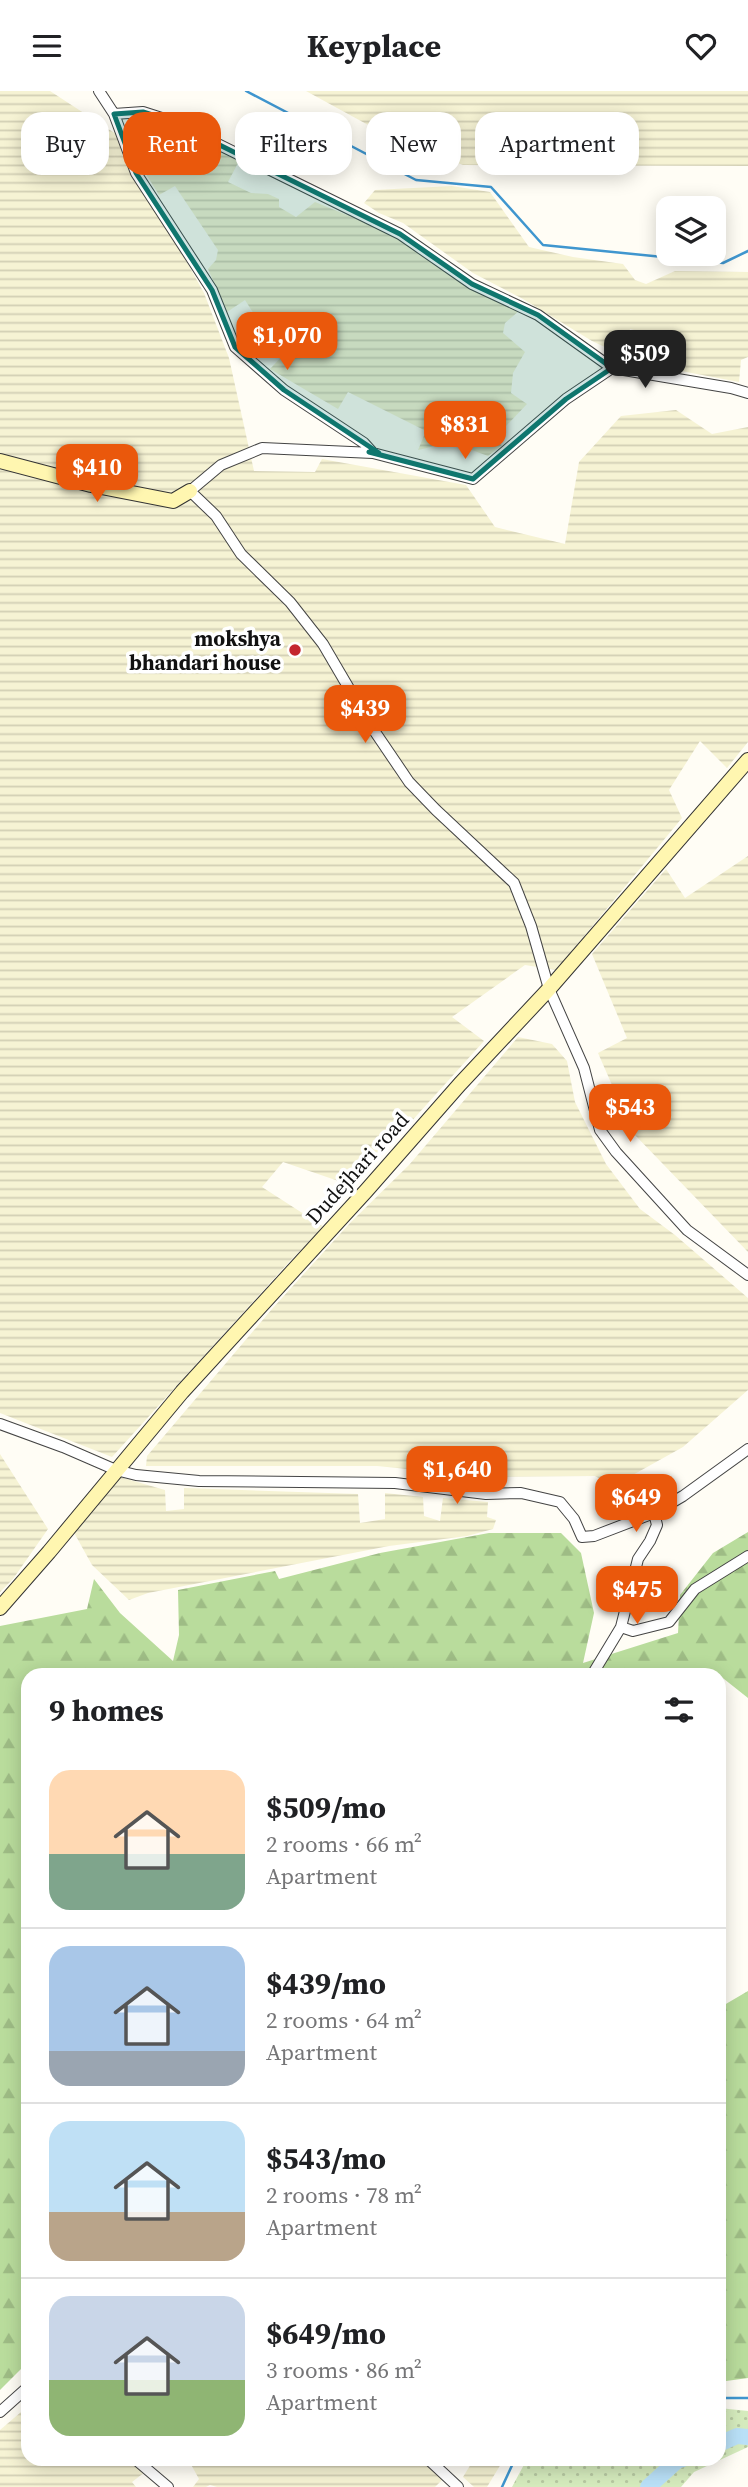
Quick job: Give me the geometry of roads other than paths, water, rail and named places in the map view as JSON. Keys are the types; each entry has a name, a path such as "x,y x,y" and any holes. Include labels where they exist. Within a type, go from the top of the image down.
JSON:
{"street":[{"path":"99,91 114,114 136,173 212,290 235,347 284,390 364,443 373,453 369,453"},
{"path":"114,114 143,112 171,121 400,234 472,284 538,315 612,368 748,393"},
{"path":"0,461 91,485 173,501 190,491 221,465 262,448 369,453 473,479 566,398 612,368"},
{"path":"190,491 216,516 241,554 290,602 323,644 371,726 410,782 514,883 531,926 549,989 584,1068 600,1130 616,1152 687,1230 748,1275"},
{"name":"Dudejhari road","path":"0,1608 50,1552 181,1392 549,989 748,759"},
{"path":"0,1424 136,1475 199,1481 395,1483 486,1494 521,1493 560,1502 574,1519 582,1537 594,1536 654,1513 683,1496 748,1449"},
{"path":"597,1668 621,1627 638,1559 657,1525 654,1513"},
{"path":"621,1627 633,1631 669,1622 695,1589 748,1556"},
{"path":"0,2412 21,2393"},
{"path":"143,2466 168,2487"},
{"path":"435,2466 453,2485"}],"waterway":[{"path":"246,91 416,180 491,187 543,245 723,263 748,251"},
{"path":"726,2398 748,2398"},
{"path":"726,2441 737,2436 748,2437"},
{"path":"502,2487 512,2466"},
{"path":"648,2487 671,2466"}],"place":[{"name":"mokshya bhandari house","path":"295,650"}]}
